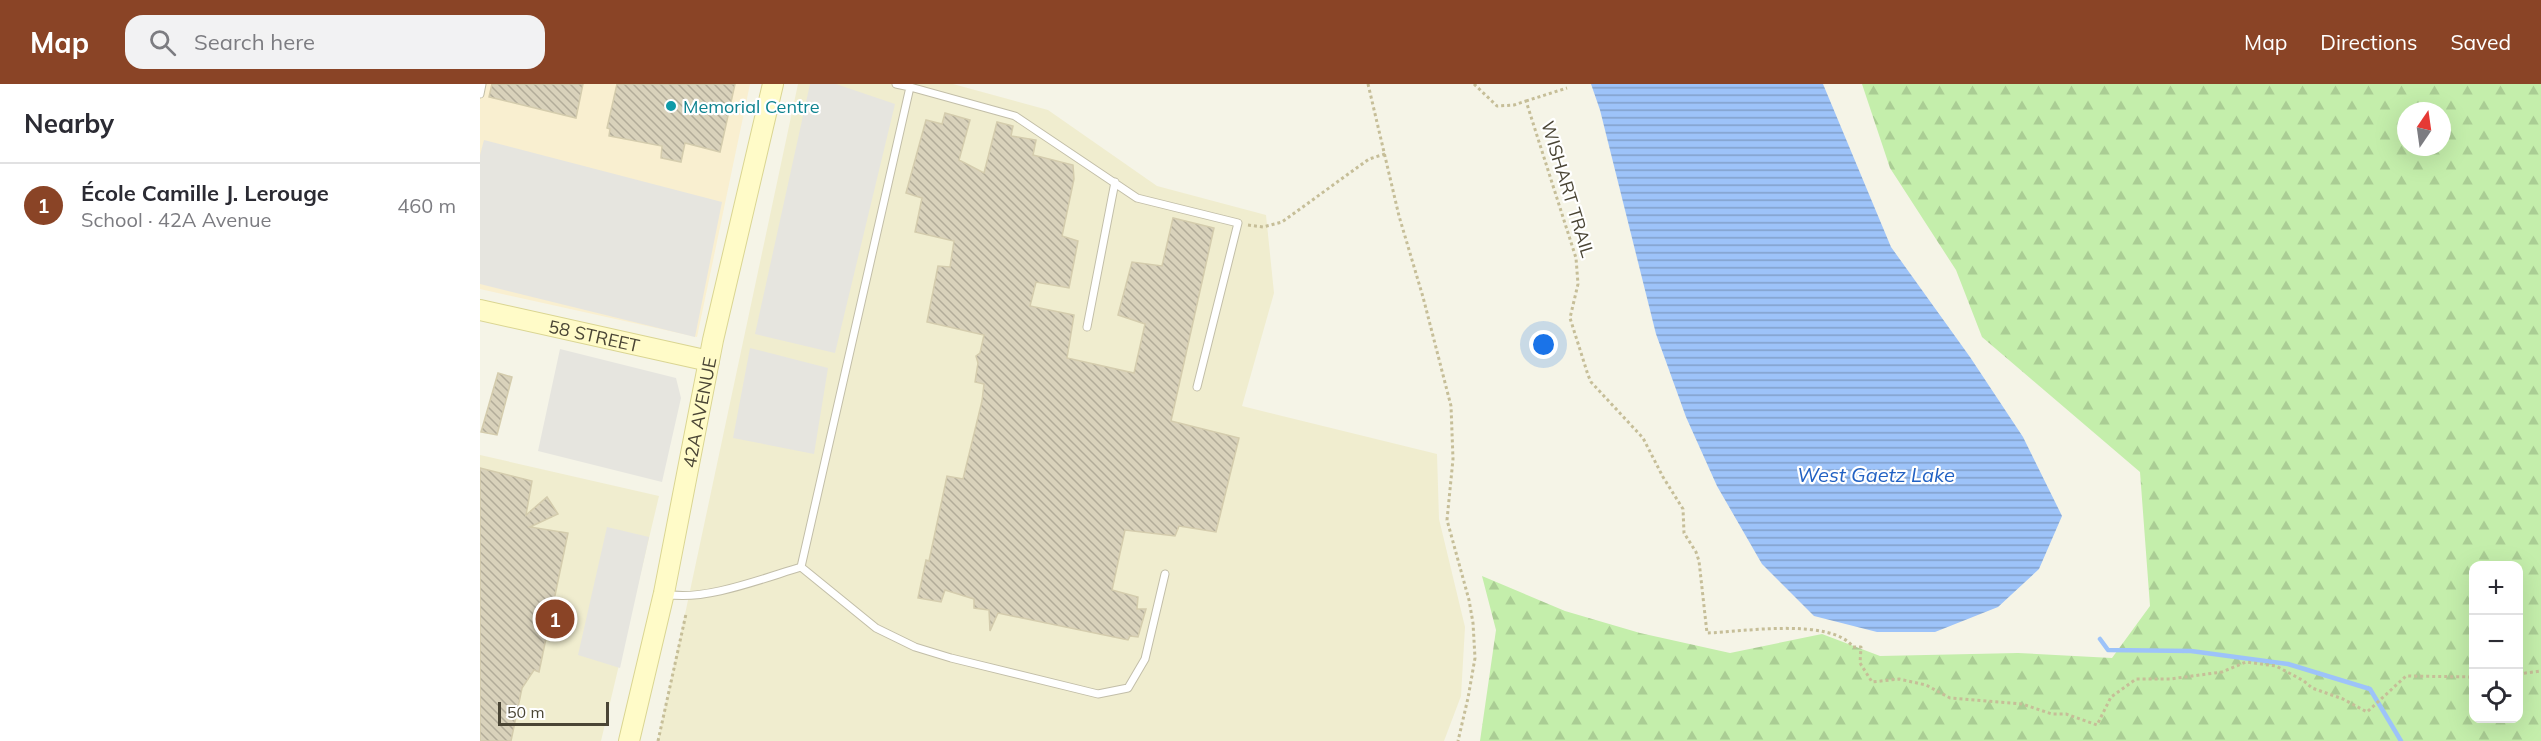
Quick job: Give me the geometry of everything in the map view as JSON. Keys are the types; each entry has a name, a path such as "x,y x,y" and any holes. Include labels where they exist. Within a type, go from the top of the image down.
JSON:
{"street":[{"name":"42A AVENUE","path":"629,741 664,593 709,361 773,84"},
{"name":"58 STREET","path":"480,310 709,361"}],"lane":[{"path":"480,94 482,84"},
{"path":"896,84 1015,116 1137,198 1238,223 1197,387"},
{"path":"801,567 910,87"},
{"path":"1087,327 1115,182"},
{"path":"801,567 876,628 915,647 1098,694 1128,688 1145,659 1165,574"},
{"path":"664,593 687,596 728,588 801,567"}],"path":[{"path":"1368,84 1399,216 1451,406 1454,459 1447,520 1465,582 1474,640 1473,675 1458,741"},
{"name":"WISHART TRAIL","path":"1474,84 1497,106 1514,105 1526,101 1576,258 1578,284 1570,318 1588,375 1622,416 1640,433 1683,509 1684,533 1696,552 1707,633 1770,628 1813,629 1846,639 1853,647 1861,647 1860,663 1872,682 1899,679 1926,685 1950,698 2022,704 2052,714 2066,714 2097,725 2111,696 2136,678 2170,679 2222,672 2246,662 2276,666 2304,681 2312,688 2343,699 2367,712 2404,677 2469,677"},
{"path":"1526,101 1568,88"},
{"path":"1238,223 1258,227 1277,224 1369,159 1385,154"},
{"path":"658,741 686,614"},
{"path":"2523,673 2541,670"}],"shaded area":[{"path":"480,84 750,84 697,337 480,289"},
{"path":"798,84 953,84 1048,110 1157,186 1266,215 1274,293 1242,406 1437,454 1439,519 1465,627 1461,696 1444,741 658,741"},
{"path":"810,84 836,84 895,104 835,353 755,334"},
{"path":"484,140 722,202 695,337 480,284 480,155"},
{"path":"750,348 828,368 814,454 733,438"},
{"path":"560,349 676,378 681,398 662,482 538,451"},
{"path":"480,455 659,496 601,741 480,741"},
{"path":"607,527 649,537 620,668 578,655"}],"green space":[{"path":"1862,84 2541,84 2541,741 1480,741 1496,630 1482,576 1565,611 1640,633 1730,653 1822,634 1880,656 2018,653 2112,658 2150,606 2140,472 1982,337 1956,270 1890,168"}],"water":[{"name":"West Gaetz Lake","path":"1591,84 1823,84 1891,247 1970,357 2023,437 2062,516 2039,569 1998,607 1935,632 1877,632 1814,616 1762,564 1717,486 1686,417 1656,334 1600,110"}],"building":[{"path":"492,84 583,84 576,118 489,97"},
{"name":"Memorial Centre","path":"617,84 735,84 720,152 685,143 681,162 661,158 662,146 609,136 610,129 607,128"},
{"path":"945,113 970,120 959,160 984,173 997,122 1013,126 1011,136 1036,140 1033,155 1073,165 1074,179 1062,236 1078,241 1069,288 1036,282 1030,306 1074,315 1067,358 1134,373 1145,324 1118,315 1132,262 1162,266 1173,218 1214,228 1171,421 1239,438 1216,532 1179,526 1175,536 1125,530 1112,590 1138,597 1137,609 1146,609 1138,637 1130,636 1128,640 998,613 990,631 989,610 974,608 974,599 945,590 941,602 918,598 926,560 929,561 947,476 963,479 984,384 975,382 978,363 976,356 980,353 984,335 927,322 938,266 950,267 954,241 915,232 922,198 906,193 926,120 942,124"},
{"path":"498,373 512,377 497,435 481,432"},
{"path":"480,468 532,481 526,515 547,497 558,514 530,527 568,533 539,672 534,670 522,688 511,741 480,741"}],"waterway":[{"path":"2100,639 2108,650 2191,651 2288,664 2370,689 2401,741"}],"place":[{"name":"Memorial Centre","path":"671,106"},
{"name":"École Camille J. Lerouge","path":"555,619"}]}
